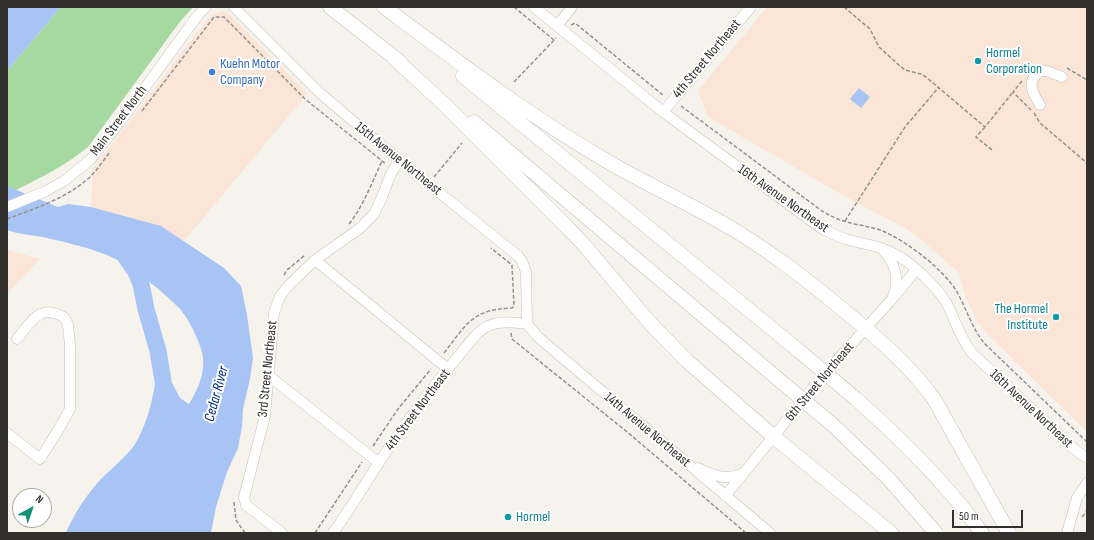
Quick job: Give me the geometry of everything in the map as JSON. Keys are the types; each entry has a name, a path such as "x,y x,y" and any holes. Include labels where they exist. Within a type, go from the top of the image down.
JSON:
{"highway":[{"path":"330,7 509,151 834,426 888,478 936,533"},
{"path":"382,7 568,138 630,174 716,219 765,250 819,289 866,328 906,365 920,380 934,399 1009,533"},
{"path":"382,7 856,399 933,472 982,533"},
{"path":"393,57 445,105 568,228 650,323 686,360 774,437 891,533"}],"street":[{"name":"Main Street North","path":"7,207 46,191 64,181 90,160 120,122 198,15 206,7"},
{"name":"15th Avenue Northeast","path":"234,7 320,93 398,160 522,261 526,272 527,324"},
{"name":"16th Avenue Northeast","path":"534,7 663,112 821,228 847,240 891,252 916,270 941,295 950,310 963,340 972,353 1072,447 1087,457"},
{"path":"557,26 572,7"},
{"name":"4th Street Northeast","path":"663,112 751,7"},
{"path":"1040,105 1032,89 1034,77 1041,71 1045,71 1062,77"},
{"name":"3rd Street Northeast","path":"282,533 246,504 244,497 264,416 274,313 280,296 312,257 359,229 374,214 398,160"},
{"path":"880,248 889,258 895,272 896,286 892,299"},
{"path":"312,257 448,369"},
{"name":"6th Street Northeast","path":"725,496 836,360 892,299 916,270"},
{"path":"7,433 40,459 70,408 70,345 68,326 65,318 53,311 43,312 35,317 17,339"},
{"name":"4th Street Northeast","path":"332,533 417,409 477,334 488,326 506,322 527,324"},
{"name":"14th Avenue Northeast","path":"527,324 538,337 770,533"},
{"path":"268,376 379,463"},
{"path":"682,459 707,473 724,478 738,476 744,473"},
{"path":"1067,533 1077,498 1087,483"}],"path":[{"path":"514,7 554,40 514,82"},
{"path":"844,7 870,29 879,47 900,66 905,70 921,74 939,87 984,127"},
{"path":"140,112 214,17 224,17 305,99 382,161 356,215 349,223"},
{"path":"845,221 905,127 939,87"},
{"path":"992,150 976,137 1013,92"},
{"path":"428,184 462,143"},
{"path":"7,219 59,198 72,191 85,182 94,173 113,148"},
{"path":"283,277 287,270 302,256 312,257"},
{"path":"511,336 512,339 626,431 746,533"},
{"path":"234,502 236,520 245,533"}],"shaded area":[{"path":"767,7 1087,7 1087,432 985,332 977,321 965,295 959,273 923,241 905,228 846,197 708,117 698,91"},
{"path":"223,11 230,15 307,94 184,241 161,226 91,207 93,169 211,15"},
{"path":"7,250 40,259 7,294"}],"green space":[{"path":"61,7 193,7 179,23 88,147 62,165 16,190 7,186 7,71"}],"water":[{"path":"7,7 61,7 7,71"},
{"path":"859,88 870,97 861,108 850,99"},
{"path":"7,186 58,207 68,204 91,207 161,226 224,268 241,286 253,358 243,409 242,427 238,448 227,472 216,507 211,533 66,533 86,497 101,479 120,462 135,444 149,413 159,358 180,398 189,404 195,394 202,376 203,358 194,332 180,309 156,287 136,272 116,259 83,247 7,230"}],"waterway":[{"name":"Cedar River","path":"123,253 136,272 141,284 146,309 158,351 163,381"}],"place":[{"name":"Hormel Corporation","path":"978,61"},
{"name":"Kuehn Motor Company","path":"212,72"},
{"name":"The Hormel Institute","path":"1056,317"},
{"name":"Hormel","path":"508,517"}]}
